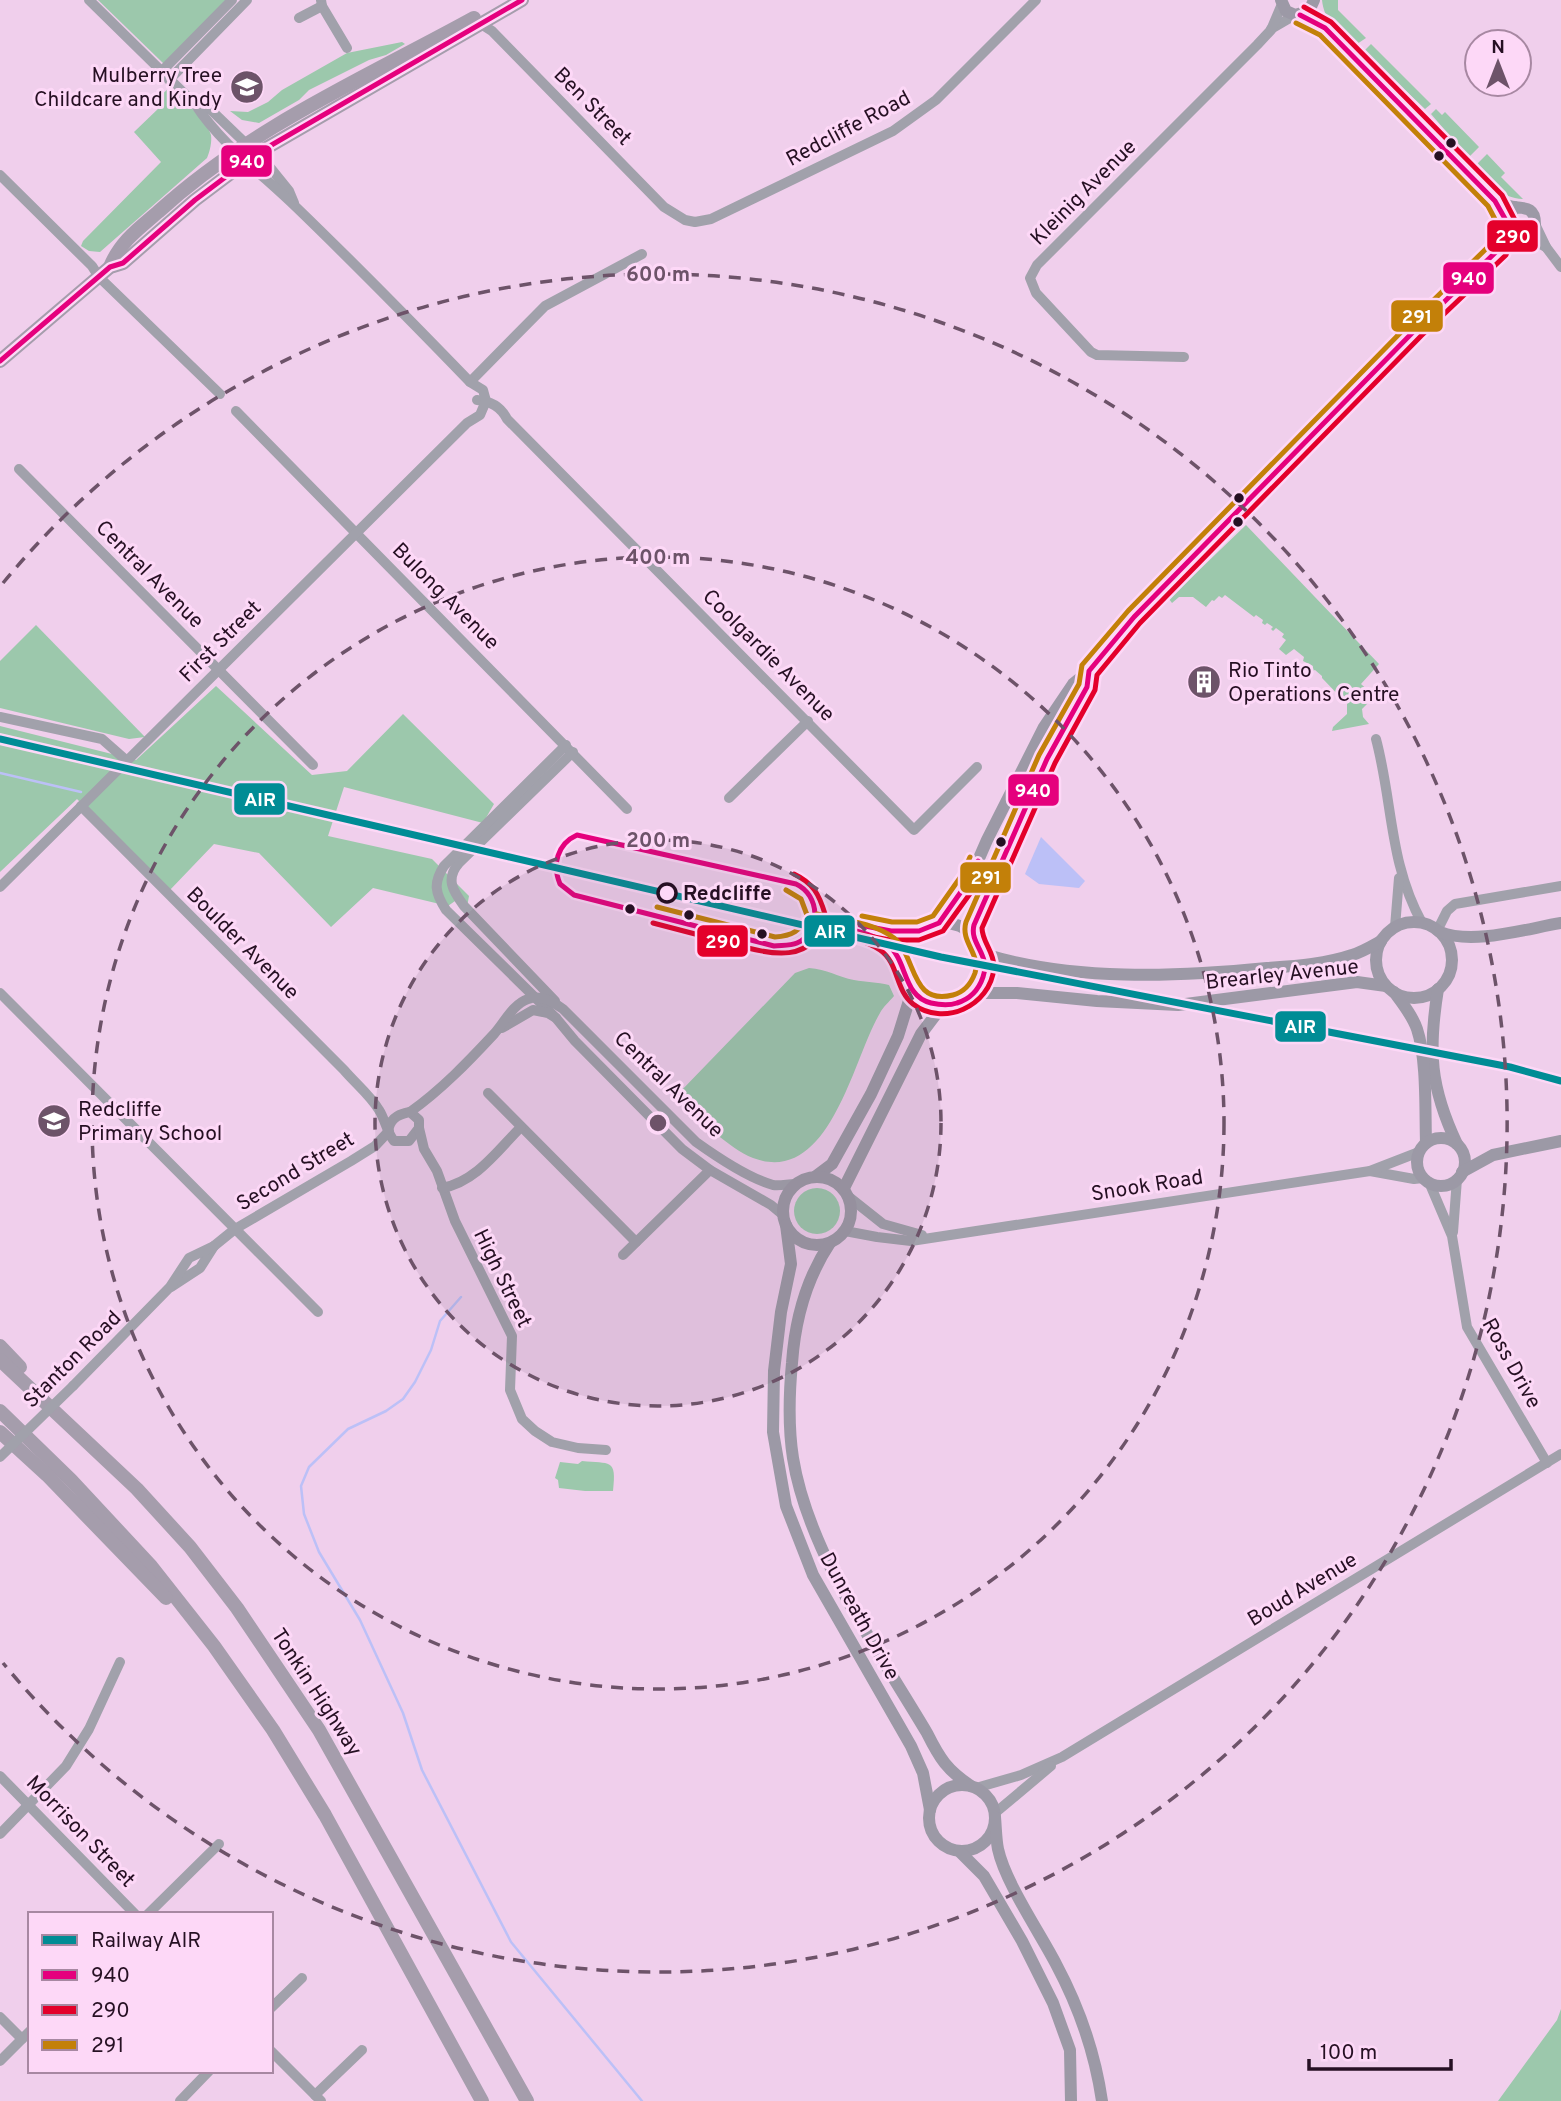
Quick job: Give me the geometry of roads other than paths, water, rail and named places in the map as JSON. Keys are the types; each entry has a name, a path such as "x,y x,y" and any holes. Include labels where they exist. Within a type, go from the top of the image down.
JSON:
{"highway":[{"path":"0,361 105,272 122,263 195,200 252,157 477,21 505,0"},
{"path":"105,272 117,250 139,228 179,192 240,146 336,90 522,0"},
{"path":"0,1346 95,1448"},
{"name":"Tonkin Highway","path":"0,1360 95,1448 190,1547 237,1608 319,1730 527,2101"},
{"path":"0,1411 71,1480 151,1566 214,1646 273,1730 325,1815 482,2101"},
{"path":"0,1432 47,1475 214,1646"},
{"path":"461,1984 538,2101"}],"main road":[{"path":"1297,15 1309,11 1314,1"},
{"path":"1314,1 1325,28"},
{"path":"1282,2 1286,11 1325,28 1495,201 1513,231 1521,234"},
{"path":"939,923 970,879 1044,727 1073,684 1089,671 1142,608 1407,338 1499,249 1528,232 1535,224 1531,210 1495,201"},
{"path":"1499,249 1510,212 1516,207"},
{"path":"973,934 993,878 1047,759 1087,687 1089,671"},
{"path":"1515,931 1530,924 1552,920 1561,914"},
{"path":"939,923 951,923 973,934 984,954 985,968 981,982 973,993 964,1000 943,1005 932,1003 912,990 904,975 902,963 907,944 921,930 939,923"},
{"path":"1561,923 1462,938 1422,923 1404,924 1395,928 1381,941 1376,964 1379,976 1408,1010 1418,1032 1423,1071 1423,1147 1417,1165 1426,1180 1443,1185 1493,1154 1561,1141"},
{"path":"1390,989 1404,997 1416,998 1438,989 1447,979 1451,964 1449,947 1438,931"},
{"name":"Brearley Avenue","path":"984,954 1042,967 1143,975 1208,974 1278,967 1352,955 1381,941"},
{"name":"Brearley Avenue","path":"973,993 1017,993 1178,1005 1357,982 1390,989"},
{"path":"1438,989 1432,1037 1434,1079 1439,1101 1464,1154 1460,1176"},
{"path":"816,1176 827,1177 846,1193 852,1214 845,1231 830,1243 810,1244 799,1240 784,1220 785,1198 795,1184 816,1176 832,1164 871,1094 898,1036 912,990"},
{"path":"846,1193 920,1034 943,1005"},
{"path":"1423,1147 1438,1138 1445,1138 1457,1144"},
{"name":"Dunreath Drive","path":"784,1220 791,1264 781,1312 774,1371 774,1432 786,1506 813,1575 911,1746 923,1773 930,1810"},
{"name":"Dunreath Drive","path":"830,1243 816,1264 800,1307 794,1339 789,1422 793,1460 804,1501 824,1553 939,1758 951,1772 974,1787"},
{"path":"1071,2101 1070,2050 1053,2003 1022,1941 984,1876 959,1851 939,1842 932,1832 930,1810 941,1792 961,1785 974,1787 989,1798 995,1815 998,1850 1006,1871 1079,2013 1092,2053 1102,2101"},
{"path":"959,1851 970,1850 988,1838 995,1815"}],"street":[{"name":"Coolgardie Avenue","path":"89,0 195,104 203,116 252,157 295,206 470,382 483,390 486,394 482,404 507,419 914,830 977,767"},
{"path":"161,72 232,0"},
{"path":"169,80 247,0"},
{"name":"Redcliffe Road","path":"685,220 705,221 724,214 893,131 936,100 1035,0"},
{"name":"Kleinig Avenue","path":"1270,30 1282,2"},
{"path":"299,18 322,3 347,48"},
{"name":"Kleinig Avenue","path":"1184,357 1097,355 1091,352 1036,293 1030,278 1037,265 1270,30 1297,15"},
{"name":"Ben Street","path":"477,21 492,32 664,207 685,220"},
{"path":"0,175 92,266 105,272 220,394"},
{"path":"1535,224 1546,247"},
{"path":"1521,234 1546,247 1561,267"},
{"path":"470,382 544,306 642,254"},
{"name":"First Street","path":"0,887 356,532 467,423 480,415 482,404"},
{"name":"Bulong Avenue","path":"236,411 628,809"},
{"name":"Central Avenue","path":"19,469 313,765"},
{"path":"0,717 102,739 127,761"},
{"path":"729,798 808,721"},
{"path":"1376,739 1399,870 1409,899 1422,923"},
{"name":"Central Avenue","path":"569,748 444,866 436,883 436,891 446,910 556,1018 575,1041 682,1149 710,1170 752,1193 784,1220"},
{"name":"Central Avenue","path":"569,748 458,863 450,878 453,890 464,906 528,975 696,1142 719,1158 758,1178 775,1185 795,1184"},
{"name":"Boulder Avenue","path":"81,806 378,1107 391,1133"},
{"path":"1395,928 1399,870"},
{"path":"1438,931 1451,906 1561,886"},
{"name":"Central Avenue","path":"502,965 517,989 517,998 524,1011"},
{"path":"397,1116 410,1112 433,1096 496,1032 524,1011 533,997 528,975"},
{"path":"0,993 318,1312"},
{"name":"Central Avenue","path":"533,997 547,999 563,1009"},
{"path":"524,1011 548,1013 556,1018"},
{"path":"488,1093 636,1242"},
{"path":"406,1141 416,1135 433,1096"},
{"name":"Boulder Avenue","path":"378,1107 397,1116"},
{"path":"410,1112 419,1124"},
{"name":"Second Street","path":"236,1229 375,1146 391,1133 397,1116"},
{"name":"High Street","path":"419,1124 424,1149 437,1171 455,1221 512,1336 510,1390 522,1419 552,1442 578,1448 607,1450"},
{"path":"442,1188 456,1186 471,1177 521,1127"},
{"path":"391,1133 424,1149"},
{"name":"Snook Road","path":"845,1231 911,1241 1370,1171 1423,1147"},
{"path":"623,1255 710,1170"},
{"name":"Snook Road","path":"1370,1171 1426,1180"},
{"name":"Ross Drive","path":"1452,1236 1460,1176"},
{"name":"Ross Drive","path":"1426,1180 1452,1236 1467,1326 1546,1463"},
{"name":"Snook Road","path":"846,1193 883,1224 930,1237"},
{"name":"Stanton Road","path":"0,1457 170,1287 200,1268 214,1246 236,1229"},
{"name":"Boud Avenue","path":"974,1787 1021,1775 1062,1757 1561,1454"},
{"path":"0,1834 66,1766 78,1749 120,1662"},
{"name":"Boud Avenue","path":"995,1815 1062,1757"},
{"name":"Morrison Street","path":"0,1776 133,1912"},
{"path":"150,1912 219,1844"},
{"path":"273,2006 302,1978"},
{"path":"0,2017 26,2035 0,2061"},
{"path":"273,2053 318,2098 362,2050"},
{"path":"180,2101 207,2073"}],"water":[{"path":"1041,837 1085,881 1079,888 1039,884 1025,874"}],"waterway":[{"path":"0,773 81,792"},
{"path":"461,1297 440,1321 431,1350 403,1399 386,1411 348,1429 309,1467 301,1486 304,1514 319,1552 360,1620 403,1713 422,1770 511,1942 642,2101"}],"rail line":[{"name":"AIR","path":"0,739 941,957 1510,1067 1561,1081"}],"place":[{"name":"Mulberry Tree Childcare and Kindy","path":"247,87"},
{"name":"Rio Tinto Operations Centre","path":"1204,682"},
{"name":"Redcliffe","path":"667,893"},
{"name":"Redcliffe Primary School","path":"54,1121"}]}
